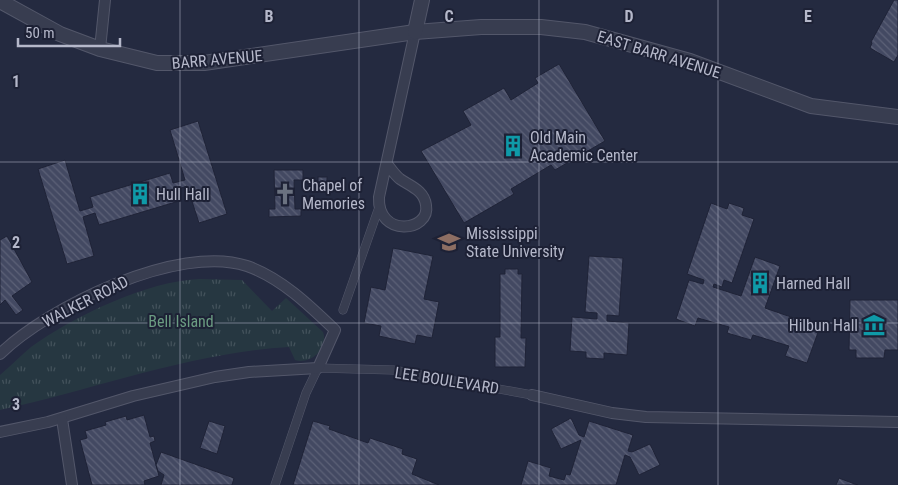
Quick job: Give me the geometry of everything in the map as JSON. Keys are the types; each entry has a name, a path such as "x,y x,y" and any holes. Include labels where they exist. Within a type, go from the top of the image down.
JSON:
{"street":[{"path":"100,49 105,0"},
{"path":"343,310 378,210 379,197 422,0"},
{"name":"BARR AVENUE","path":"0,1 60,34 100,49 157,64 204,63 415,32"},
{"name":"EAST BARR AVENUE","path":"415,32 481,27 541,27 585,32 690,61 811,106 898,117"},
{"path":"378,210 385,220 402,226 411,226 418,224 424,217 427,207 419,191 398,178 387,164"},
{"name":"WALKER ROAD","path":"0,354 47,318 107,287 164,268 201,262 246,265 278,280 335,330 318,368"},
{"path":"275,485 306,393 318,368"},
{"name":"LEE BOULEVARD","path":"0,432 62,419 133,396 215,377 249,372 318,368 393,370 532,395 612,413 646,417 898,422"},
{"path":"62,419 72,485"},
{"path":"886,422 898,430"}],"green space":[{"name":"Bell Island","path":"200,279 242,280 272,311 286,298 323,332 324,338 321,349 312,358 301,361 295,360 289,347 215,356 0,410 0,375 31,347 48,335 89,312 135,293 179,281"}],"building":[{"path":"894,0 898,0 898,55 894,62 870,48 871,42"},
{"name":"Old Main Academic Center","path":"559,64 605,141 555,170 551,165 511,189 514,194 464,223 421,151 471,125 463,111 504,88 511,100 538,83 535,78"},
{"name":"Hull Hall","path":"198,121 227,214 199,223 187,186 176,190 179,201 99,225 95,213 83,217 94,256 67,264 38,169 65,160 80,211 93,207 90,197 170,173 173,183 185,180 170,130"},
{"name":"Chapel of Memories","path":"274,170 303,170 303,180 294,180 295,209 301,209 301,216 269,217 269,209 275,209"},
{"path":"318,177 327,177 327,186 318,186"},
{"name":"Harned Hall","path":"711,203 727,209 729,203 744,208 742,215 754,219 732,283 724,280 722,287 714,284 713,287 741,296 755,257 780,266 765,308 820,327 807,363 785,356 789,346 753,335 751,340 727,333 729,327 698,318 695,326 676,319 689,280 703,284 704,280 687,274"},
{"path":"7,236 32,282 12,296 23,310 16,315 5,300 0,305 0,240"},
{"path":"393,248 433,256 424,299 439,302 432,338 417,335 415,344 379,336 381,326 364,323 371,287 385,290"},
{"path":"589,256 623,258 619,316 607,315 607,321 629,323 627,355 604,353 604,359 586,358 586,352 570,351 572,317 597,319 597,313 585,312"},
{"path":"505,269 518,269 518,274 522,274 521,338 526,338 525,367 495,367 495,337 500,337 500,274 505,274"},
{"name":"Hilbun Hall","path":"850,300 898,300 898,350 885,350 884,358 856,358 856,350 849,350"},
{"path":"144,415 150,437 154,436 155,441 150,443 159,476 144,481 145,485 92,485 80,440 87,438 85,431 106,425 105,422 126,416 127,420"},
{"path":"571,418 579,435 584,437 589,421 633,435 628,451 632,452 650,444 660,465 639,475 630,457 625,455 616,485 521,485 528,461 551,468 549,476 564,480 566,474 570,475 581,440 561,449 551,429"},
{"path":"209,421 225,426 217,454 200,448"},
{"path":"313,421 330,426 329,429 368,443 370,438 403,449 402,454 417,459 412,474 439,485 293,485"},
{"path":"161,452 234,478 232,485 161,485 164,475 158,471 156,465"},
{"path":"839,478 852,483 858,485 836,485"}],"place":[{"name":"Old Main Academic Center","path":"513,146"},
{"name":"Hull Hall","path":"140,194"},
{"name":"Chapel of Memories","path":"285,194"},
{"name":"Mississippi State University","path":"449,242"},
{"name":"Harned Hall","path":"760,283"},
{"name":"Hilbun Hall","path":"874,325"}]}
